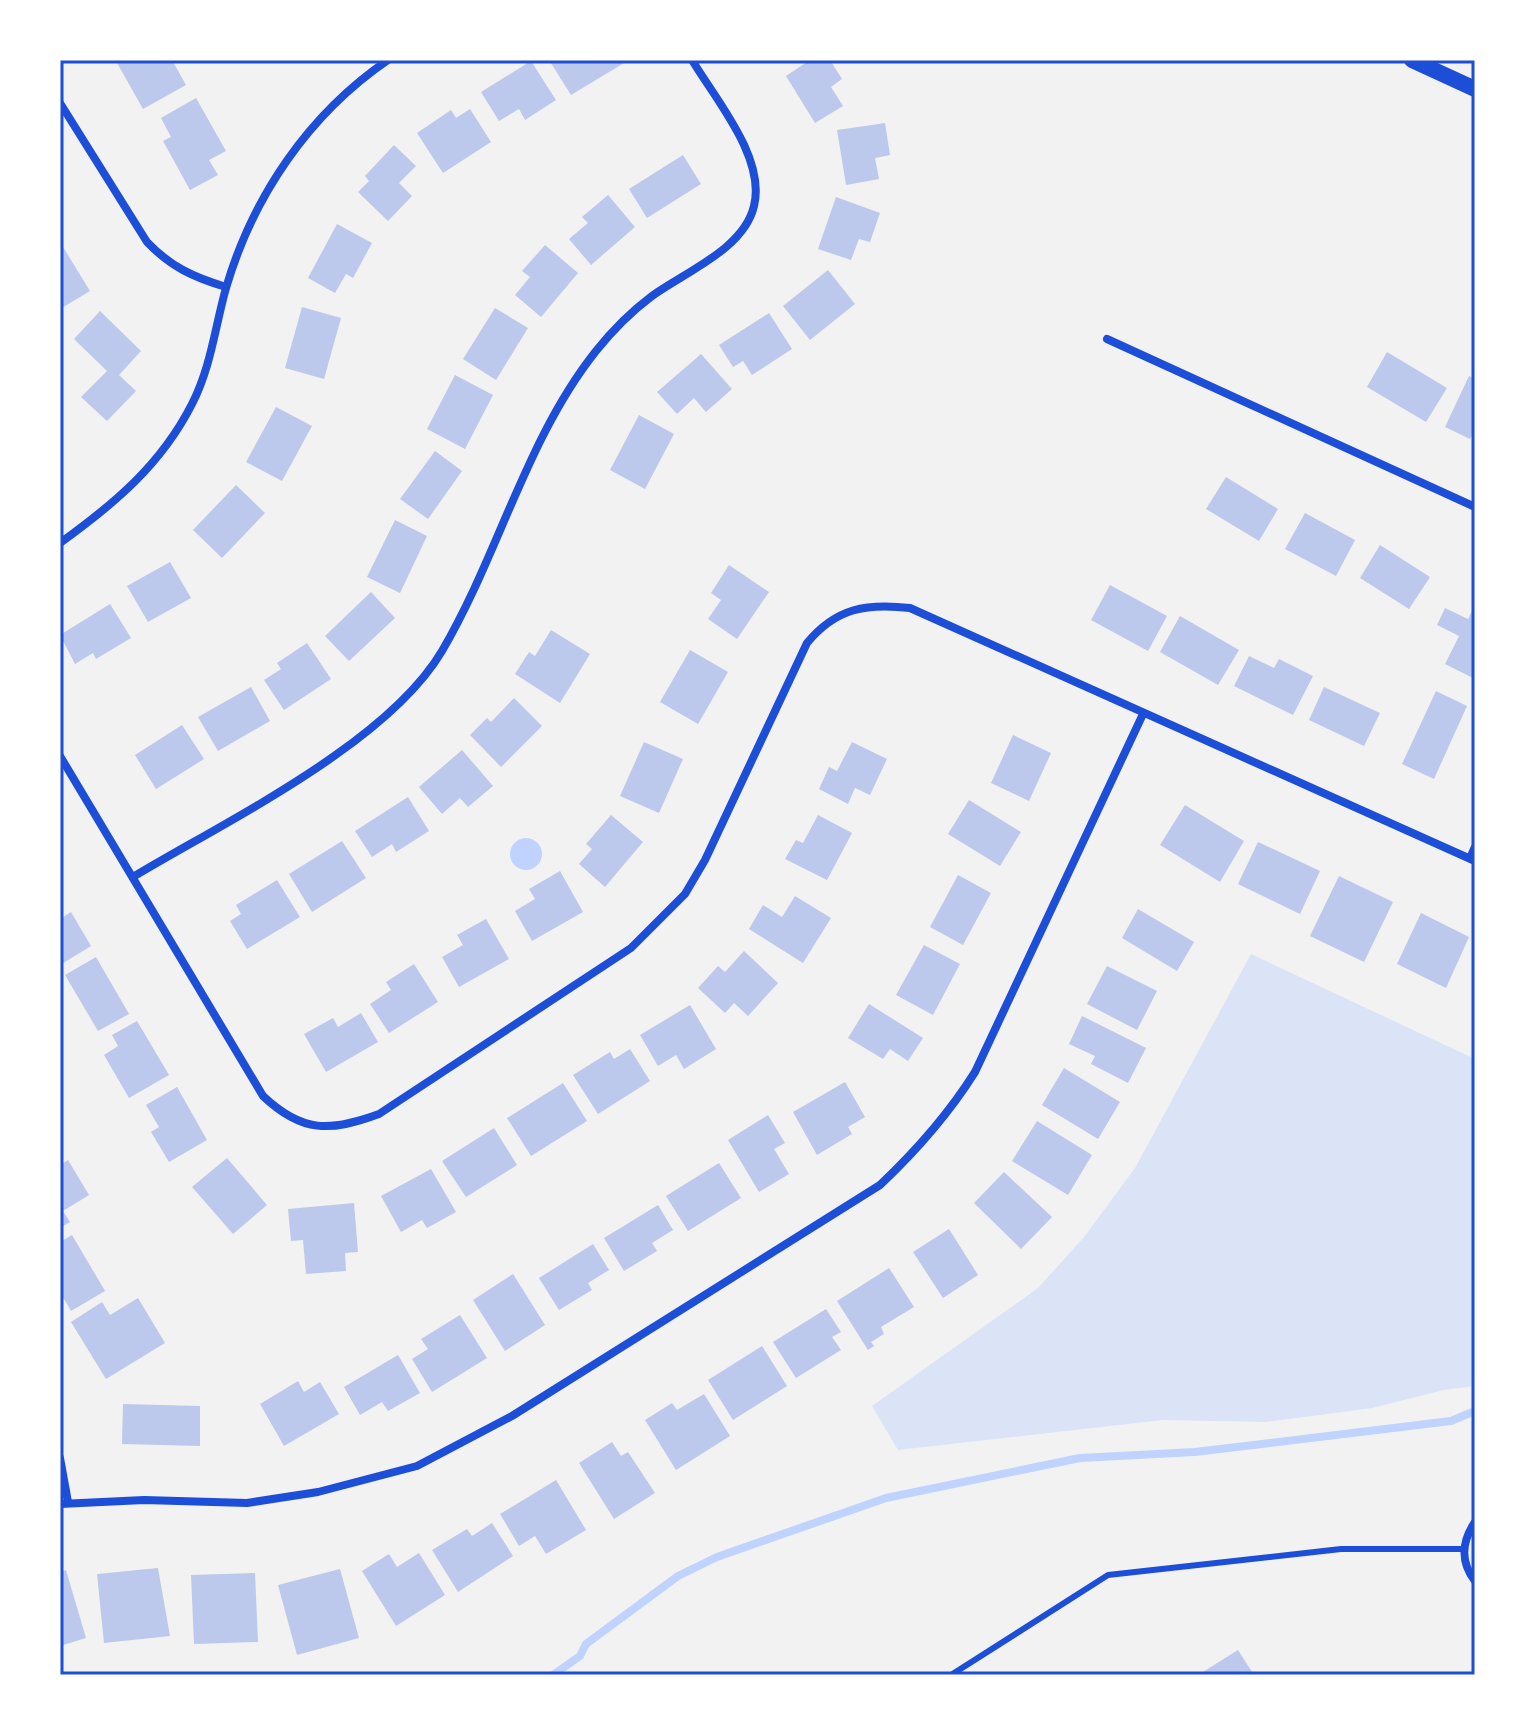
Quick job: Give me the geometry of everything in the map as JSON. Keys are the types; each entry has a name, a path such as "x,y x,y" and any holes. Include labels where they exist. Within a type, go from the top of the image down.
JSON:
{"main road":[{"path":"1412,60 1475,89"}],"street":[{"path":"60,543 121,499 157,457 192,404 211,357 226,287 281,167 307,132 388,60"},
{"path":"133,877 334,756 374,727 413,689 442,652 559,405 596,351 650,298 732,242 746,226 756,192 750,157 692,60"},
{"path":"60,103 147,242 166,261 188,276 226,287"},
{"path":"1107,339 1475,507"},
{"path":"60,756 263,1096 300,1124 318,1127 354,1124 379,1114 631,948 685,894 746,779 807,643 829,620 846,610 881,605 910,608 1472,860 1475,847"},
{"path":"60,1458 64,1503 247,1503 298,1496 417,1466 512,1416 880,1185 934,1130 975,1072 1143,714"},
{"path":"1475,1522 1464,1549 1465,1563 1475,1581"}],"lane":[{"path":"951,1675 1108,1575 1341,1549 1464,1549"}],"shaded area":[{"path":"1251,954 1475,1059 1475,1386 1444,1390 1372,1408 1266,1422 1163,1420 898,1450 872,1406 1038,1288 1084,1237 1135,1168"}],"water":[{"path":"526,838 537,843 542,854 537,865 526,870 515,865 510,854 515,843"}],"building":[{"path":"172,60 186,85 143,109 116,61"},
{"path":"549,60 622,60 624,63 571,95"},
{"path":"810,60 830,60 842,79 831,87 843,106 815,123 786,76"},
{"path":"531,61 556,100 525,120 519,109 499,121 481,92"},
{"path":"196,98 226,151 209,160 218,175 190,190 163,141 171,137 161,118"},
{"path":"470,109 491,142 443,173 417,133 451,110 456,118"},
{"path":"885,123 890,155 875,158 879,179 846,185 837,130"},
{"path":"394,145 416,166 399,183 412,196 388,221 358,192 369,181 365,176"},
{"path":"683,155 701,184 647,218 629,189"},
{"path":"608,195 635,227 591,265 569,239 588,223 582,217"},
{"path":"836,197 880,213 870,242 859,239 851,260 818,249"},
{"path":"337,224 372,243 353,278 346,274 335,293 308,278"},
{"path":"60,242 90,291 60,309"},
{"path":"545,245 578,273 541,317 515,295 530,277 522,271"},
{"path":"828,270 855,304 810,340 783,306"},
{"path":"302,307 341,318 324,379 285,368"},
{"path":"495,308 528,328 496,380 463,359"},
{"path":"100,311 141,351 119,375 136,391 107,421 81,397 107,371 74,339"},
{"path":"769,313 792,349 752,375 743,361 733,367 719,345"},
{"path":"1387,352 1447,388 1426,422 1367,387"},
{"path":"701,354 732,389 706,412 694,398 677,414 657,392"},
{"path":"455,375 493,395 465,449 427,429"},
{"path":"1469,376 1475,379 1475,430 1470,439 1445,427"},
{"path":"276,407 312,426 282,481 246,462"},
{"path":"639,415 674,434 645,489 610,470"},
{"path":"435,451 462,471 428,519 400,499"},
{"path":"1226,477 1278,509 1259,541 1206,509"},
{"path":"236,485 265,513 222,558 193,530"},
{"path":"1305,513 1355,540 1336,576 1285,549"},
{"path":"395,520 427,536 400,593 367,577"},
{"path":"1380,545 1430,577 1409,609 1360,578"},
{"path":"170,562 191,598 148,622 127,586"},
{"path":"729,565 769,592 737,639 708,619 721,600 711,593"},
{"path":"1110,585 1167,616 1148,651 1091,620"},
{"path":"371,592 395,618 349,661 325,636"},
{"path":"110,604 131,638 96,659 93,653 75,664 60,635"},
{"path":"1475,605 1475,679 1445,664 1459,636 1437,625 1445,608 1468,619"},
{"path":"1180,616 1239,650 1218,685 1160,652"},
{"path":"551,630 590,654 560,703 515,674 529,652 535,656"},
{"path":"307,643 331,679 284,710 264,680 281,669 277,663"},
{"path":"690,650 728,672 698,724 660,702"},
{"path":"1249,656 1274,668 1279,659 1313,676 1293,715 1234,686"},
{"path":"251,687 270,721 218,751 198,717"},
{"path":"1324,687 1380,713 1364,746 1309,720"},
{"path":"1436,691 1467,706 1434,779 1402,764"},
{"path":"514,698 542,726 501,767 470,735 487,718 491,722"},
{"path":"182,725 204,759 156,789 135,755"},
{"path":"1013,735 1051,753 1029,801 991,783"},
{"path":"644,742 683,759 659,813 620,796"},
{"path":"852,742 887,759 870,795 855,788 848,804 819,789 829,767 837,771"},
{"path":"462,750 493,786 468,807 460,798 442,814 419,787"},
{"path":"408,797 429,831 396,852 392,844 372,857 355,831"},
{"path":"969,800 1021,832 1000,866 948,834"},
{"path":"1185,805 1244,841 1220,882 1160,845"},
{"path":"611,815 643,842 605,887 579,864 592,849 586,844"},
{"path":"818,815 852,833 827,880 785,859 796,840 803,843"},
{"path":"342,841 366,878 312,912 289,874"},
{"path":"1258,842 1320,871 1300,914 1238,884"},
{"path":"560,871 583,912 532,941 515,911 535,899 529,889"},
{"path":"958,875 991,893 963,945 930,927"},
{"path":"1339,876 1393,902 1364,962 1310,936"},
{"path":"277,880 300,917 247,949 230,921 241,914 236,905"},
{"path":"795,896 831,918 803,963 749,929 763,905 782,917"},
{"path":"1138,909 1194,942 1177,971 1122,938"},
{"path":"71,912 91,946 60,965 60,919"},
{"path":"1421,913 1469,937 1446,988 1397,964"},
{"path":"486,919 509,959 459,987 442,957 463,945 457,935"},
{"path":"924,945 960,964 933,1015 896,995"},
{"path":"744,951 778,983 748,1016 734,1003 725,1013 698,988 718,966 725,972"},
{"path":"96,957 129,1014 98,1031 65,975"},
{"path":"414,964 438,1002 389,1033 370,1004 391,990 386,982"},
{"path":"1107,966 1157,991 1137,1030 1087,1004"},
{"path":"869,1004 923,1038 908,1061 890,1049 883,1059 848,1038"},
{"path":"690,1005 716,1049 684,1069 676,1055 658,1066 640,1035"},
{"path":"361,1013 378,1042 326,1072 304,1034 333,1018 338,1027"},
{"path":"1082,1016 1146,1048 1128,1083 1091,1064 1095,1056 1069,1044"},
{"path":"137,1021 169,1075 129,1098 104,1055 118,1046 112,1035"},
{"path":"630,1049 650,1081 598,1114 573,1075 610,1052 614,1059"},
{"path":"1064,1068 1120,1102 1098,1139 1042,1105"},
{"path":"845,1082 865,1117 848,1127 852,1134 817,1155 793,1112"},
{"path":"563,1083 587,1121 531,1156 507,1118"},
{"path":"177,1087 207,1140 169,1162 151,1132 159,1127 146,1105"},
{"path":"768,1115 785,1143 774,1149 789,1174 759,1192 728,1140"},
{"path":"1037,1121 1092,1155 1068,1195 1012,1161"},
{"path":"494,1128 517,1165 466,1197 442,1161"},
{"path":"227,1158 267,1205 233,1234 192,1187"},
{"path":"68,1160 89,1195 63,1211 70,1222 60,1228 60,1165"},
{"path":"719,1163 741,1198 688,1231 666,1196"},
{"path":"431,1169 456,1212 427,1228 422,1220 401,1232 381,1196"},
{"path":"1004,1172 1052,1217 1021,1249 974,1203"},
{"path":"354,1203 358,1252 345,1253 346,1271 306,1274 303,1240 291,1241 288,1209"},
{"path":"658,1205 673,1230 652,1243 657,1251 624,1271 604,1238"},
{"path":"949,1229 978,1275 943,1298 913,1252"},
{"path":"72,1235 105,1291 71,1311 60,1292 60,1242"},
{"path":"593,1244 609,1270 588,1283 592,1290 559,1310 539,1278"},
{"path":"889,1268 914,1307 881,1327 884,1334 871,1342 874,1346 868,1350 837,1301"},
{"path":"513,1274 545,1325 505,1351 473,1300"},
{"path":"138,1298 165,1343 106,1379 71,1322 102,1302 110,1315"},
{"path":"826,1309 841,1332 832,1337 841,1350 796,1378 773,1342"},
{"path":"460,1315 487,1358 432,1392 412,1359 428,1349 421,1339"},
{"path":"762,1346 787,1386 733,1420 708,1380"},
{"path":"398,1355 420,1393 388,1411 382,1402 360,1415 344,1387"},
{"path":"298,1381 304,1392 320,1382 339,1414 284,1446 260,1404"},
{"path":"704,1394 730,1436 676,1470 645,1420 672,1403 677,1410"},
{"path":"123,1404 200,1406 200,1446 122,1444"},
{"path":"612,1442 621,1456 628,1452 655,1493 614,1519 579,1463"},
{"path":"556,1480 586,1530 546,1554 535,1536 519,1546 500,1514"},
{"path":"492,1523 513,1556 458,1592 432,1550 467,1529 472,1536"},
{"path":"419,1553 445,1595 396,1626 362,1571 389,1554 397,1567"},
{"path":"158,1568 170,1636 104,1643 97,1574"},
{"path":"340,1569 359,1638 297,1655 278,1585"},
{"path":"66,1570 86,1638 60,1646 60,1572"},
{"path":"255,1573 258,1642 194,1644 191,1575"},
{"path":"1238,1650 1254,1675 1198,1675"}],"waterway":[{"path":"553,1675 580,1656 586,1644 678,1576 717,1557 886,1498 1080,1458 1195,1452 1451,1421 1475,1411"}]}
